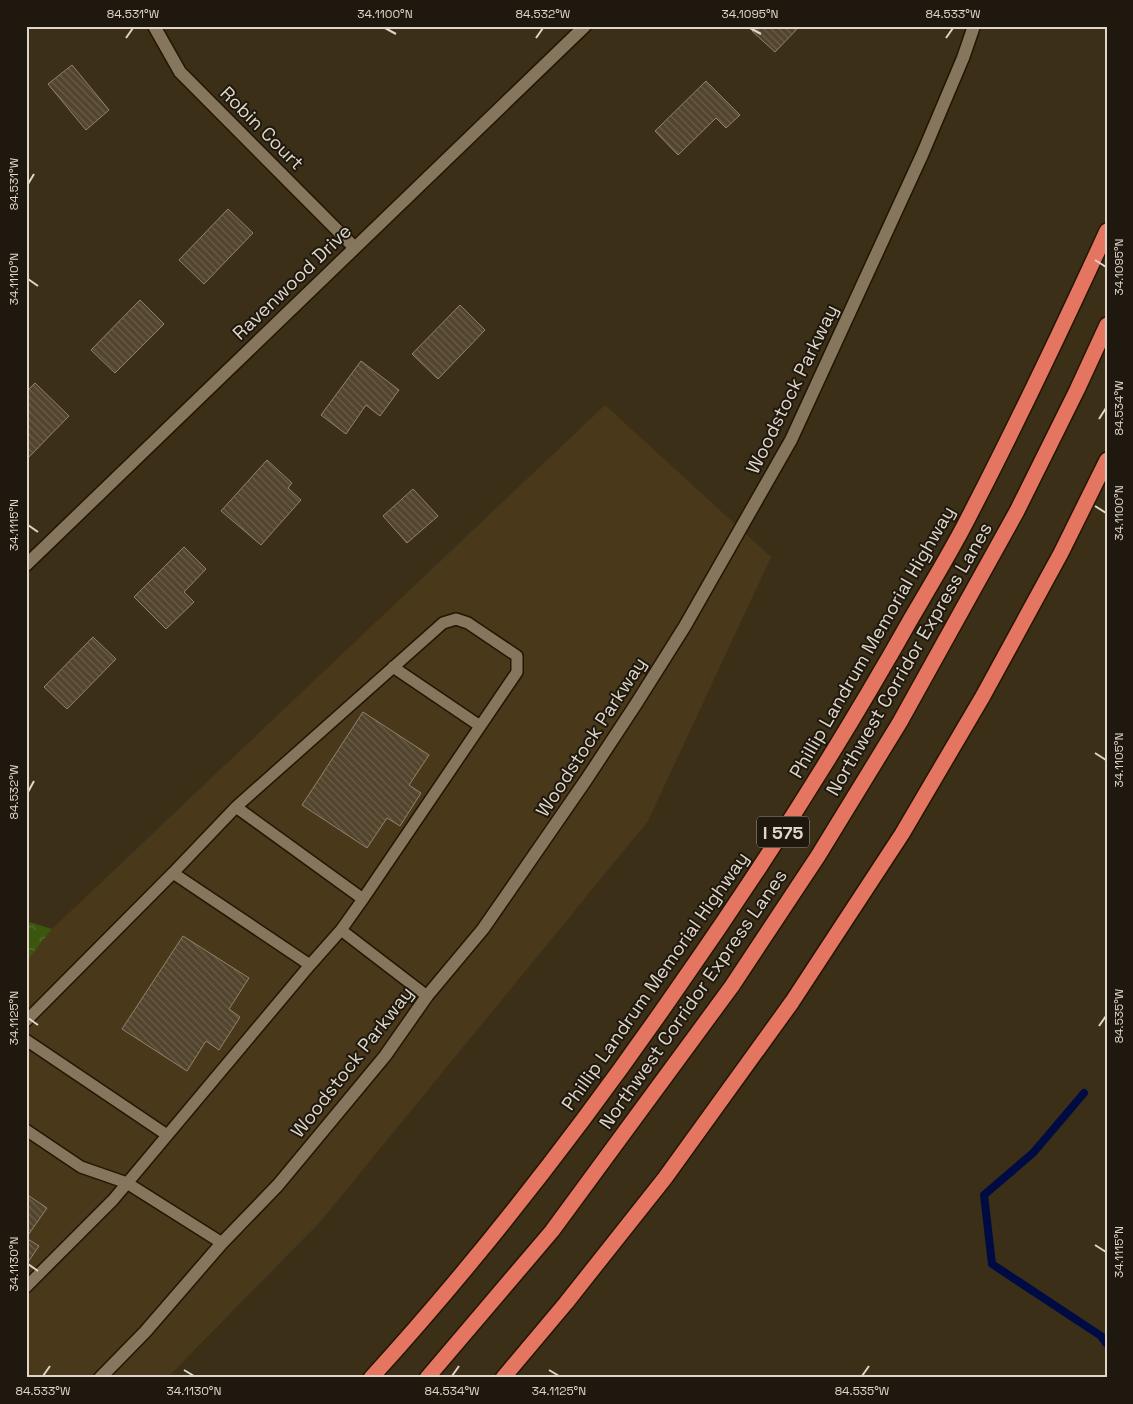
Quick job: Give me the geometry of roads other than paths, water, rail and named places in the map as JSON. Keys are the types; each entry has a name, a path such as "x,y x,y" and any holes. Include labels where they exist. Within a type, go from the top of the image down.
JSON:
{"highway":[{"name":"Phillip Landrum Memorial Highway","path":"371,1378 498,1230 620,1072 711,942 798,809 882,671 962,530 1058,338 1107,231"},
{"name":"Northwest Corridor Express Lanes","path":"427,1378 552,1231 732,986 818,856 900,722 1017,511 1077,390 1107,324"},
{"path":"503,1378 566,1303 665,1178 808,978 902,834 983,696 1062,552 1107,460"}],"main road":[{"name":"Robin Court","path":"154,26 180,72 354,248"},
{"name":"Ravenwood Drive","path":"26,566 585,26"},
{"name":"Woodstock Parkway","path":"100,1378 145,1332 222,1243 278,1185 335,1118 385,1056 427,996 483,929 581,788 685,626 791,440 922,155 974,26"}],"lane":[{"path":"26,1021 236,807 443,623 456,619 468,622 517,656 517,672 341,930 127,1182 114,1200 26,1287"},
{"path":"393,667 480,726"},
{"path":"236,807 363,899"},
{"path":"173,873 310,966"},
{"path":"341,930 427,996"},
{"path":"26,1040 167,1135"},
{"path":"26,1130 81,1167 127,1182 222,1243"}],"waterway":[{"path":"1084,1093 1033,1153 984,1195 992,1264 1101,1336 1107,1344"}]}
